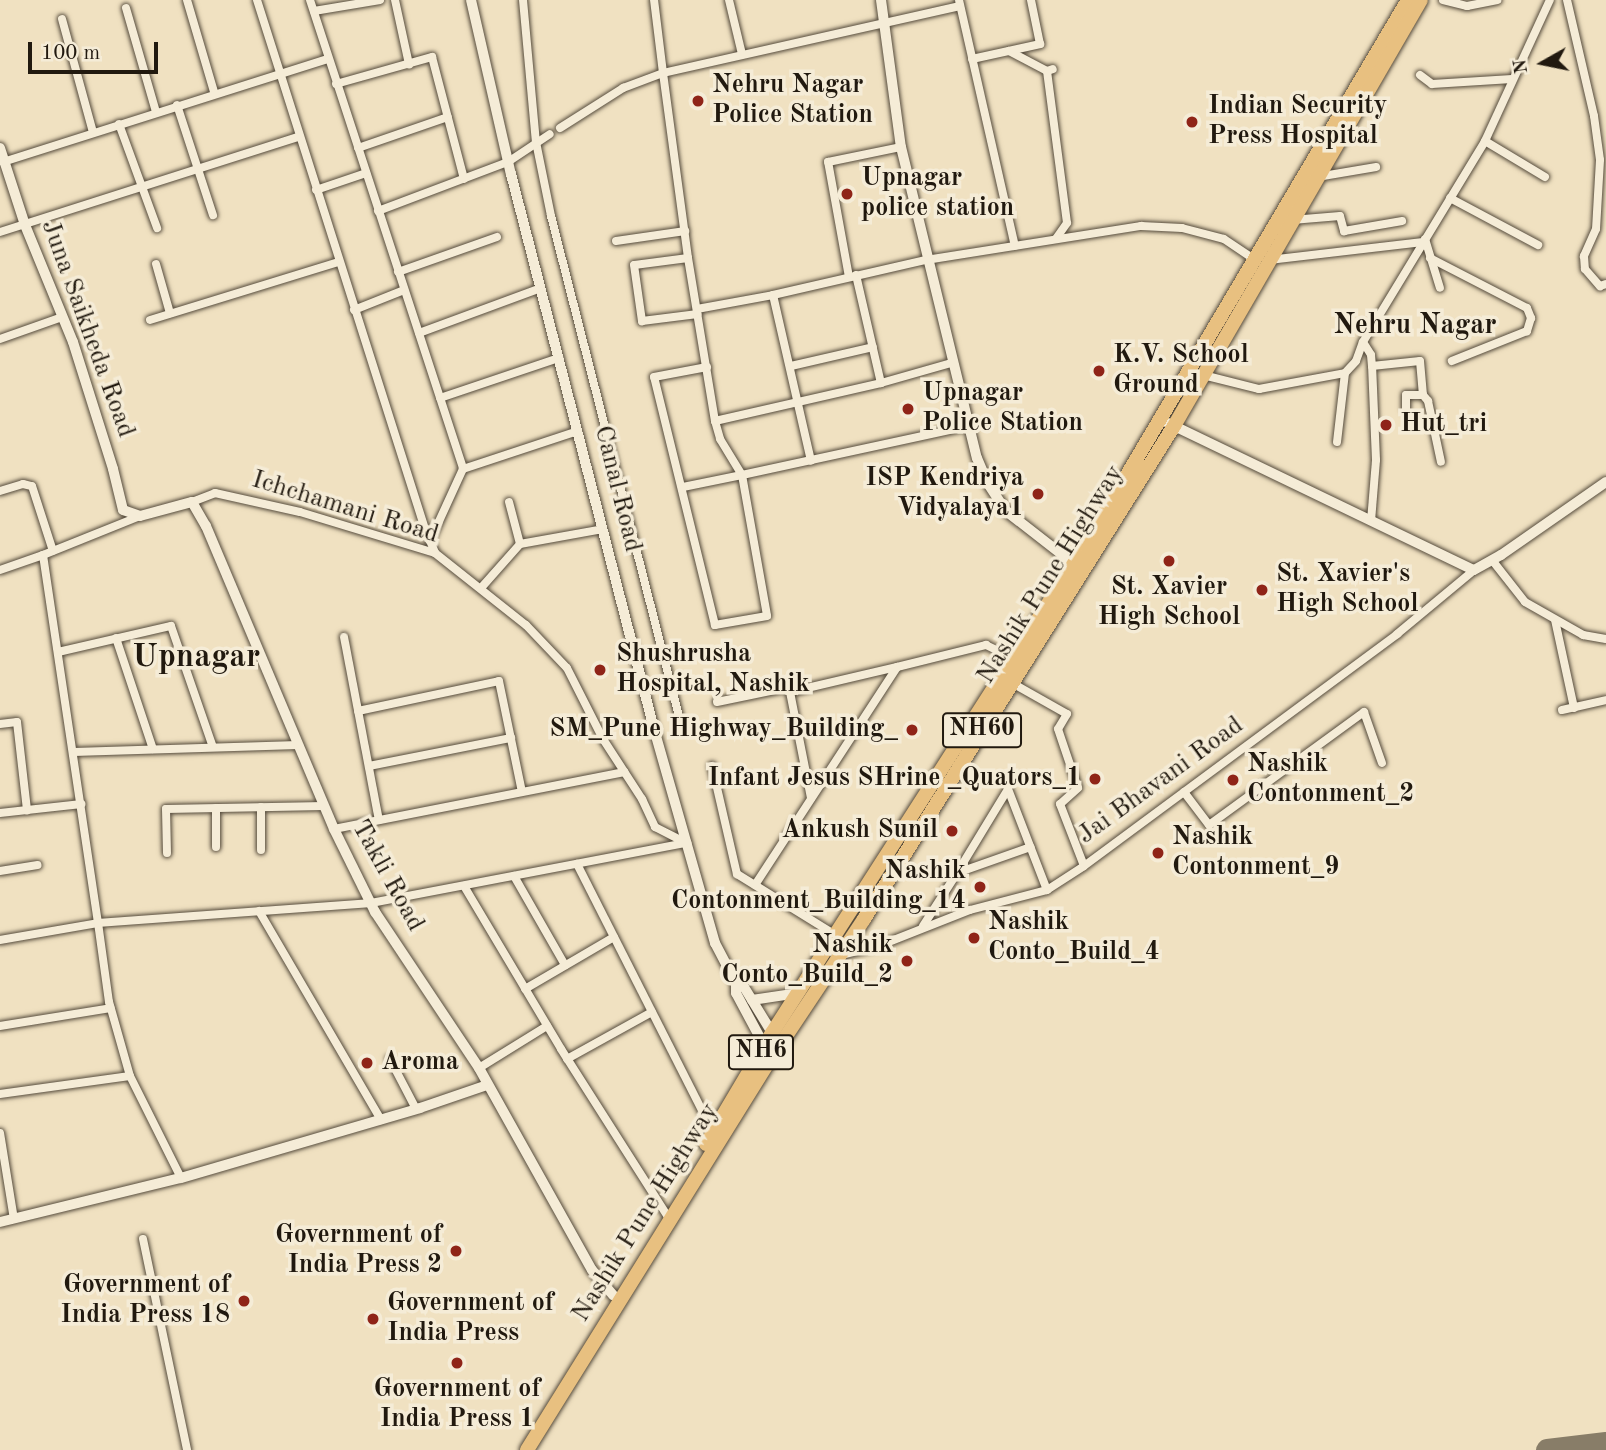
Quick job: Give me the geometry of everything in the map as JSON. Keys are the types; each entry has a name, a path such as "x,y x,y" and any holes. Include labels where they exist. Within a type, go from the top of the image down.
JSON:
{"highway":[{"name":"Nashik Pune Highway","path":"517,1450 613,1295 667,1216 713,1132 772,1045 837,957 1012,682 1262,260 1408,0"},
{"name":"Nashik Pune Highway","path":"527,1450 772,1045 799,993 1074,564 1167,423 1203,375 1262,260 1292,220 1421,0"}],"street":[{"path":"187,0 214,93"},
{"path":"257,0 298,137 435,553"},
{"path":"310,0 463,469 430,541"},
{"path":"314,12 380,0"},
{"path":"395,0 409,64"},
{"name":"Canal Road","path":"471,0 508,162 603,529 715,943 736,983 736,993 772,1045"},
{"path":"523,0 536,142 555,229 681,724"},
{"path":"654,0 688,258 707,367 715,421 720,439 742,475 767,616 715,625 654,377 707,367"},
{"path":"729,0 742,54"},
{"path":"881,0 901,147 951,363 987,482 1006,511 1074,564"},
{"path":"972,60 1040,44 1031,0"},
{"path":"1443,0 1467,6 1497,0"},
{"path":"1337,442 1345,373 1360,355 1363,342 1485,141 1550,0"},
{"path":"1567,0 1594,116 1600,160 1596,229 1584,256 1585,269 1600,286 1606,284"},
{"path":"559,128 623,88 663,73 884,24 960,3 1015,246"},
{"path":"126,8 156,112"},
{"path":"62,19 93,132"},
{"path":"1009,51 1050,70 1067,223 1056,239"},
{"path":"336,85 432,57 464,179"},
{"path":"3,162 328,59"},
{"path":"1420,75 1432,84 1512,79"},
{"path":"177,105 213,215"},
{"path":"358,148 448,117"},
{"path":"119,124 157,228"},
{"path":"378,211 508,162 550,134"},
{"path":"0,232 298,137"},
{"path":"1485,141 1545,177"},
{"path":"881,383 852,276 828,162 901,147"},
{"name":"Juna Saikheda Road","path":"0,148 24,225 62,317 113,469 123,510 140,516"},
{"path":"1317,177 1376,167"},
{"path":"316,190 366,173"},
{"path":"1450,198 1538,245"},
{"path":"1292,220 1340,216 1344,231 1402,221"},
{"path":"688,258 634,265 642,321 774,295 926,260 1141,226 1182,228 1224,239 1262,260 1424,241"},
{"path":"616,241 685,231"},
{"path":"398,272 497,237"},
{"path":"1424,241 1440,288"},
{"path":"1430,258 1527,308 1531,318 1527,331 1452,361"},
{"path":"150,320 339,262"},
{"path":"156,264 170,313"},
{"path":"419,333 541,288"},
{"path":"354,310 404,290"},
{"path":"774,295 811,461"},
{"path":"0,339 62,317"},
{"path":"1363,342 1370,350 1372,366 1376,460 1371,520"},
{"path":"791,366 873,347"},
{"path":"440,398 559,358"},
{"path":"1372,366 1420,361 1423,395 1428,401 1441,462"},
{"path":"715,421 881,383 951,363"},
{"path":"1203,375 1259,389 1345,373"},
{"path":"1406,409 1406,395 1423,395"},
{"path":"1167,423 1474,570"},
{"path":"682,487 968,426"},
{"path":"463,469 578,431"},
{"name":"Jai Bhavani Road","path":"837,957 881,945 923,926 970,910 1047,890 1084,866 1397,634 1474,570 1606,482"},
{"path":"0,491 23,484 32,486 53,551"},
{"name":"Ichchamani Road","path":"192,502 215,493 300,512 435,553 526,625 567,668 603,739 655,827 687,843"},
{"path":"0,570 140,516 192,502"},
{"name":"Takli Road","path":"192,502 206,526 334,829 371,903 479,1068 592,1270 613,1295"},
{"path":"509,502 520,544"},
{"path":"481,589 520,544 603,529"},
{"path":"43,555 111,1008 130,1076 181,1178"},
{"path":"1492,560 1525,602 1583,635 1606,639"},
{"path":"1555,620 1574,708"},
{"path":"58,652 172,626 212,747"},
{"path":"344,636 379,820"},
{"path":"116,638 153,749"},
{"path":"790,692 986,645 1013,659"},
{"path":"755,884 897,667"},
{"path":"358,711 499,681 522,792"},
{"path":"1012,682 1067,713 1058,729 1078,788 1060,804 1084,866"},
{"path":"717,702 785,688 790,692 811,798"},
{"path":"1562,710 1606,700"},
{"path":"1184,792 1209,825 1364,712 1382,764"},
{"path":"0,724 17,722 27,810"},
{"path":"369,766 511,738"},
{"path":"74,752 298,745"},
{"path":"712,766 737,874 837,936"},
{"path":"334,829 624,772"},
{"path":"923,926 1008,789 1047,890"},
{"path":"0,813 82,804"},
{"path":"167,853 166,809 324,806"},
{"path":"261,807 261,850"},
{"path":"216,808 216,847"},
{"path":"0,940 98,923 371,903 687,843"},
{"path":"957,873 1031,847"},
{"path":"577,864 713,1132"},
{"path":"0,871 38,865"},
{"path":"514,876 565,965"},
{"path":"464,886 567,1059 667,1216"},
{"path":"259,911 381,1120"},
{"path":"525,989 614,937"},
{"name":"Canal Road","path":"736,983 744,987 752,1000 772,1045"},
{"path":"752,1000 799,993"},
{"path":"0,1026 111,1008"},
{"path":"567,1059 652,1012"},
{"path":"479,1068 547,1026"},
{"path":"390,1059 416,1110"},
{"path":"0,1094 130,1076"},
{"path":"0,1222 181,1178 416,1110 487,1085"},
{"path":"0,1133 14,1219"},
{"path":"143,1239 187,1450"}],"taxiway":[{"path":"1547,1450 1606,1443"}],"place":[{"name":"Nehru Nagar Police Station","path":"698,101"},
{"name":"Indian Security Press Hospital","path":"1192,122"},
{"name":"Upnagar police station","path":"847,194"},
{"name":"K.V. School Ground","path":"1099,371"},
{"name":"Upnagar Police Station","path":"908,409"},
{"name":"Hut_tri","path":"1386,425"},
{"name":"ISP Kendriya Vidyalaya1","path":"1038,494"},
{"name":"St. Xavier High School","path":"1169,561"},
{"name":"St. Xavier's High School","path":"1262,590"},
{"name":"Shushrusha Hospital, Nashik","path":"600,670"},
{"name":"SM_Pune Highway_Building_","path":"912,730"},
{"name":"Infant Jesus SHrine _Quators_1","path":"1095,779"},
{"name":"Nashik Contonment_2","path":"1233,780"},
{"name":"Ankush Sunil","path":"952,831"},
{"name":"Nashik Contonment_9","path":"1158,853"},
{"name":"Nashik Contonment_Building_14","path":"980,887"},
{"name":"Nashik Conto_Build_4","path":"974,938"},
{"name":"Nashik Conto_Build_2","path":"907,961"},
{"name":"Aroma","path":"367,1063"},
{"name":"Government of India Press 2","path":"456,1251"},
{"name":"Government of India Press 18","path":"244,1301"},
{"name":"Government of India Press","path":"373,1319"},
{"name":"Government of India Press 1","path":"457,1363"}],"district":[{"name":"Nehru Nagar","path":"1415,326"},
{"name":"Upnagar","path":"196,658"}]}
